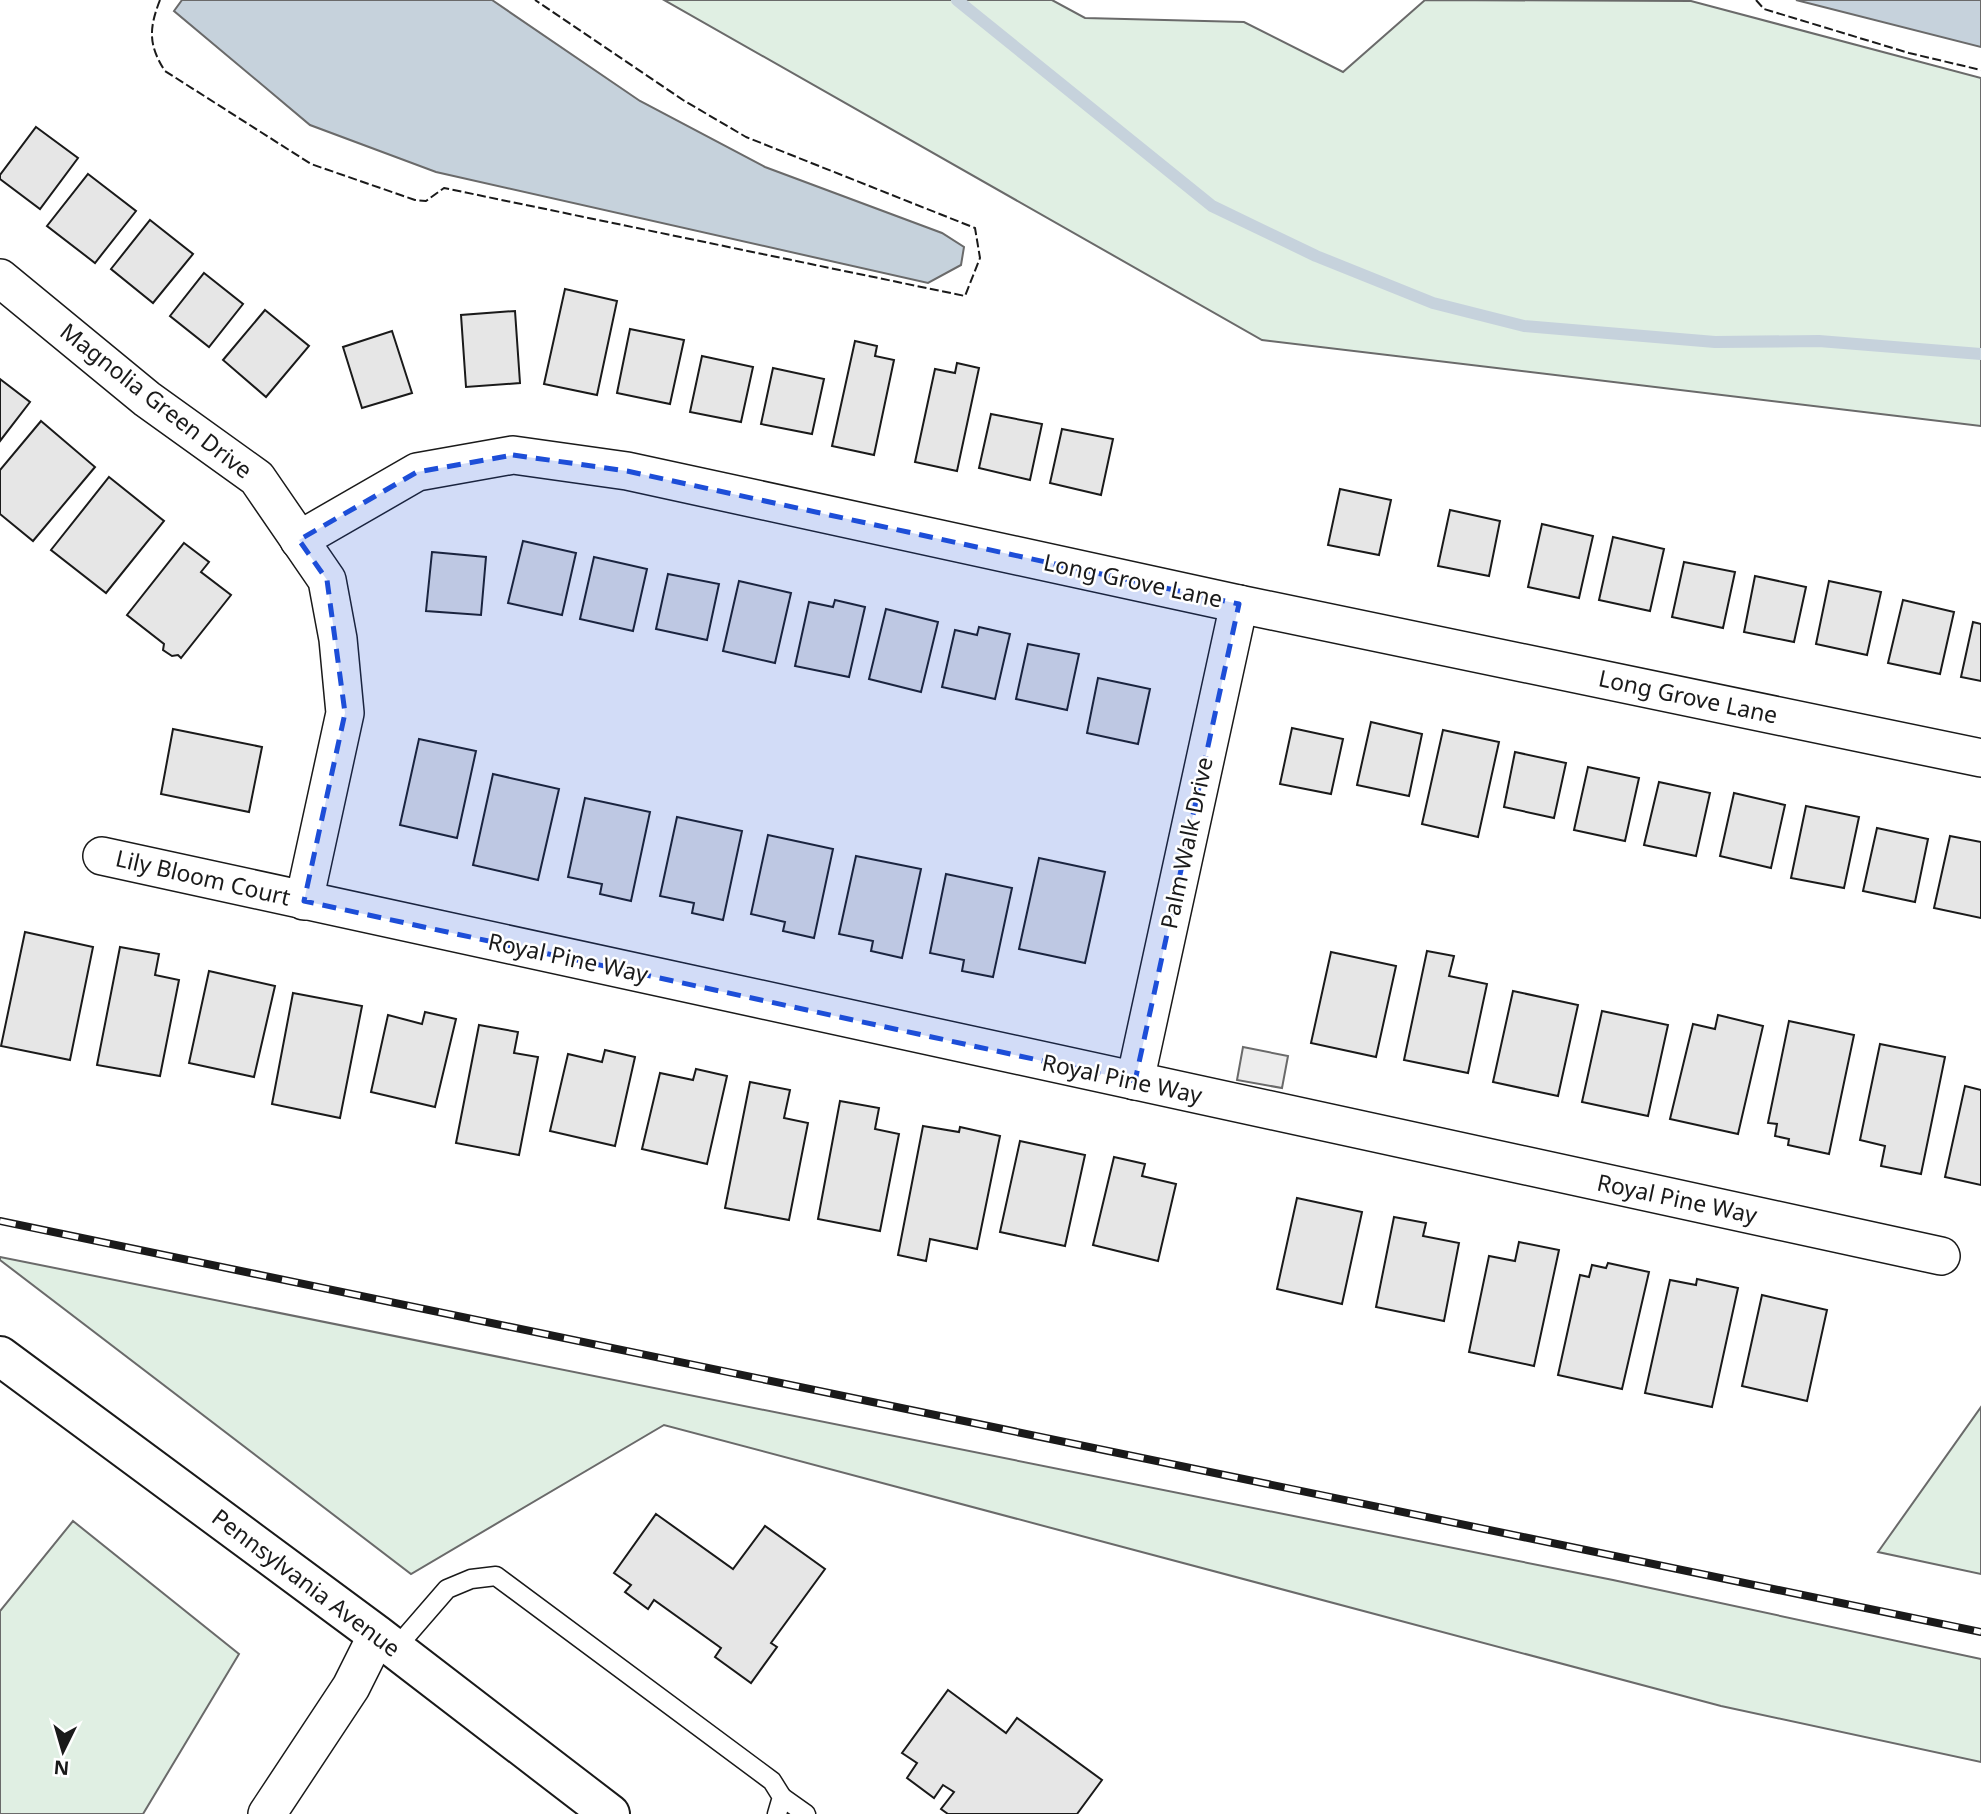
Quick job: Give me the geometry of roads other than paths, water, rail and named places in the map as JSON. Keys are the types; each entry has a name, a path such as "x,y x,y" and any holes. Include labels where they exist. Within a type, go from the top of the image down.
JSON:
{"street":[{"name":"Magnolia Green Drive","path":"0,278 147,399 257,478 327,580 338,639 345,713 304,901"},
{"name":"Long Grove Lane","path":"299,540 416,472 513,455 627,471 1239,604 1981,758"},
{"name":"Palm Walk Drive","path":"1135,1081 1239,604"},
{"name":"Lily Bloom Court","path":"102,856 304,901"},
{"name":"Royal Pine Way","path":"304,901 1941,1256"},
{"name":"Pennsylvania Avenue","path":"0,1356 386,1642 610,1814"},
{"path":"267,1814 351,1687 386,1642"}],"lane":[{"path":"386,1642 447,1589 471,1579 496,1576 772,1781 780,1805 806,1814"}],"waterway":[{"path":"957,0 1212,206 1316,256 1433,303 1524,326 1715,342 1819,341 1981,354"}],"railway":[{"path":"0,1221 1981,1632"}]}
